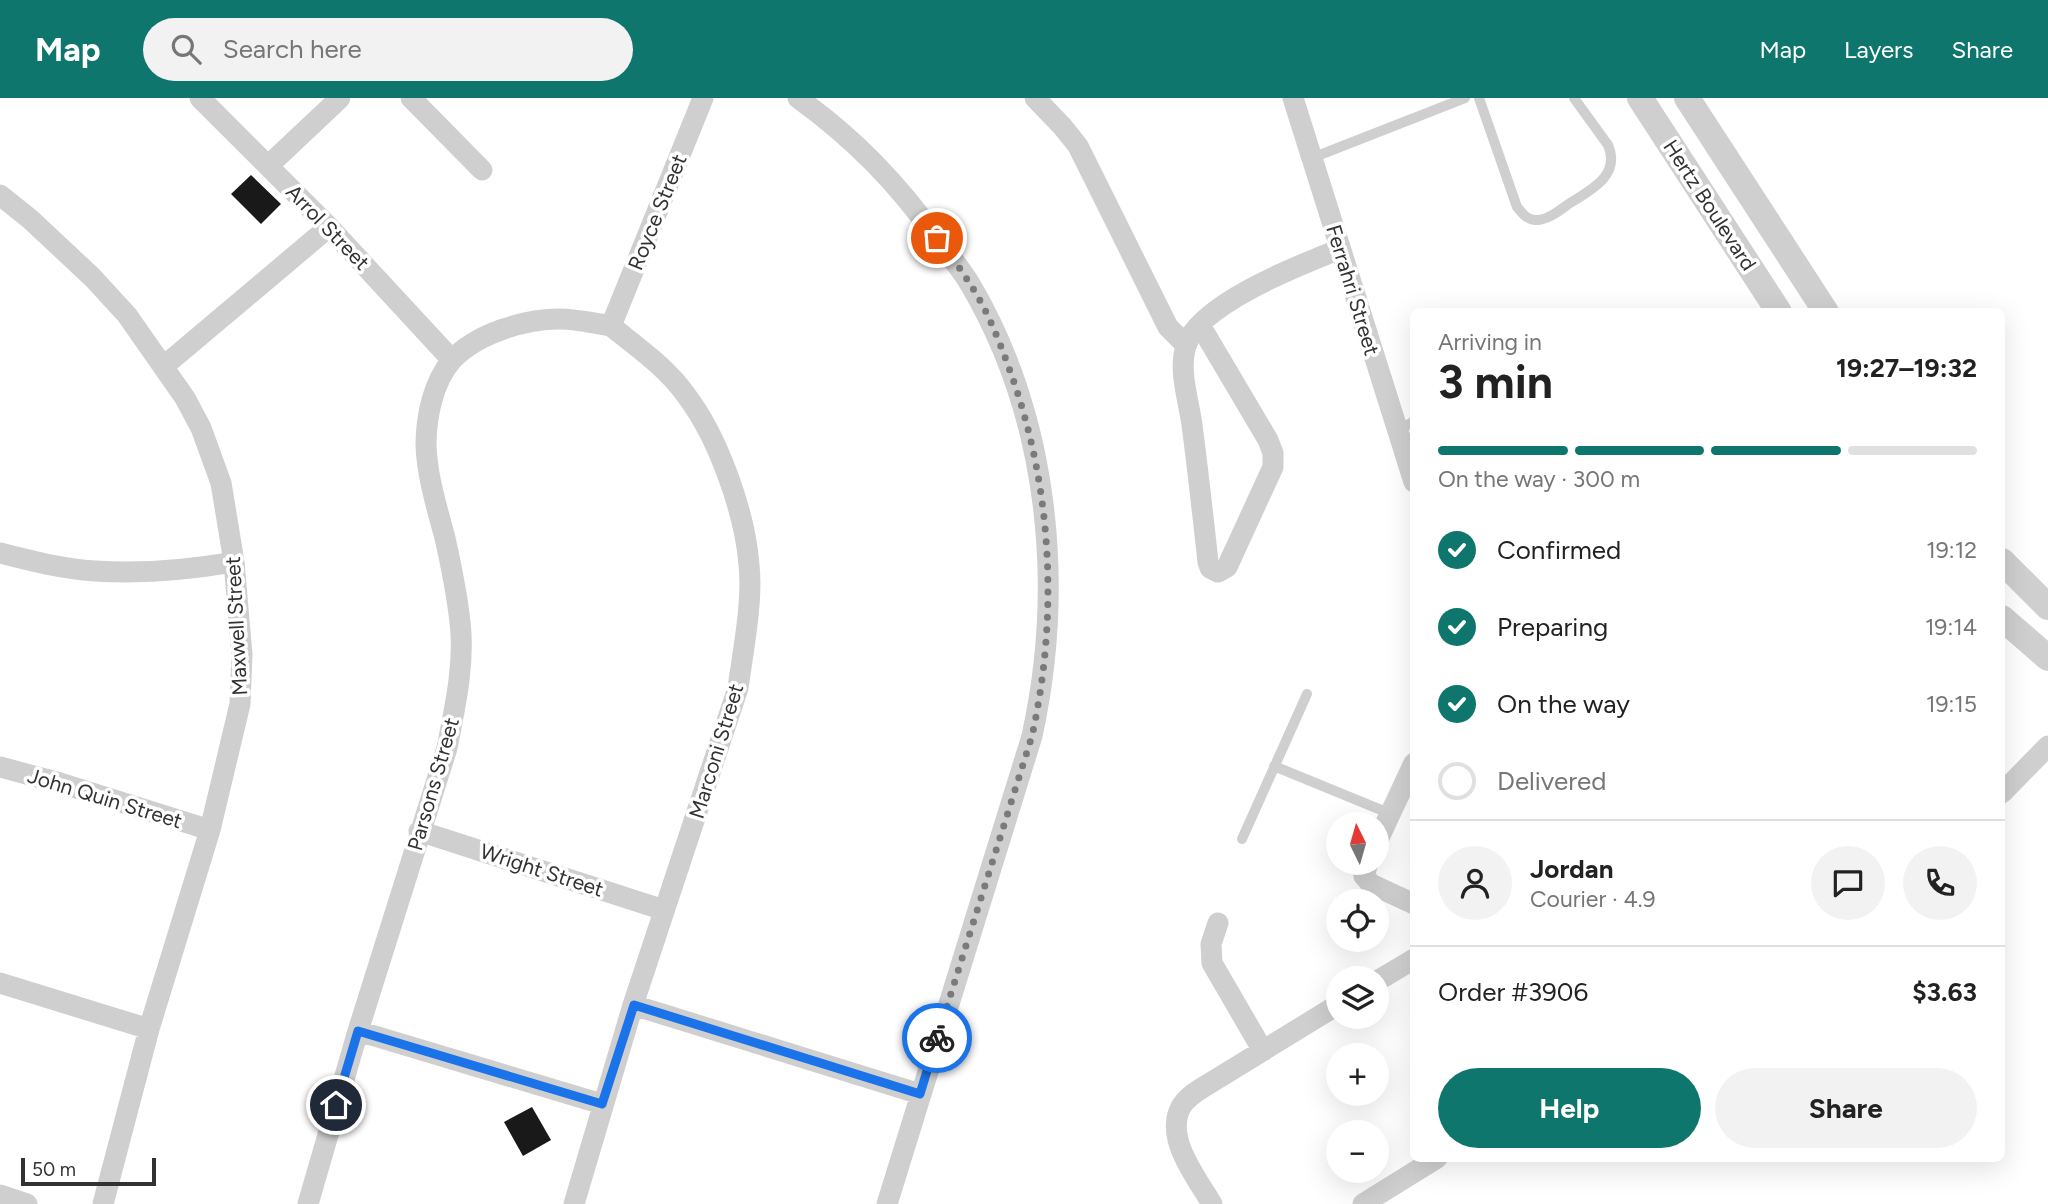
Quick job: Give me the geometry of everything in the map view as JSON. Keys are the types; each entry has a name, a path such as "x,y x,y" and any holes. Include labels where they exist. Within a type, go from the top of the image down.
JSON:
{"street":[{"name":"Arrol Street","path":"200,98 329,226 452,360"},
{"path":"268,166 340,98"},
{"path":"411,98 482,170"},
{"name":"Royce Street","path":"611,326 703,98"},
{"path":"799,98 836,126 873,160 921,216 969,281 997,339 1025,411 1038,474 1046,536 1049,600 1047,648 1032,736 887,1204"},
{"path":"1035,98 1078,146 1168,327 1186,345"},
{"name":"Ferrahri Street","path":"1293,98 1340,249 1406,426 1410,454"},
{"name":"Hertz Boulevard","path":"1640,98 1776,308"},
{"name":"Hertz Boulevard","path":"1687,98 1823,308"},
{"name":"Maxwell Street","path":"0,195 51,237 92,277 127,315 164,366 201,428 217,470 234,562 242,655 240,704 210,830 149,1028 103,1204"},
{"path":"164,366 329,226"},
{"path":"1200,325 1273,453 1273,467 1227,568 1219,572 1210,568 1208,562 1185,377 1186,345 1200,325 1216,311 1279,273 1340,249"},
{"name":"Parsons Street","path":"308,1204 358,1031 447,748 456,705 460,624 426,446 434,390 452,360 500,330 528,322 559,319 611,326"},
{"name":"Marconi Street","path":"574,1204 602,1104 738,688 746,636 750,566 738,508 724,467 687,395 659,365 611,326"},
{"path":"0,553 48,565 94,571 182,570 234,562"},
{"path":"2005,564 2048,607"},
{"path":"2005,621 2048,658"},
{"path":"2005,790 2048,747"},
{"name":"John Quin Street","path":"0,767 210,830"},
{"path":"1391,814 1410,772"},
{"name":"Wright Street","path":"419,831 664,910"},
{"path":"1364,875 1371,884 1410,902"},
{"path":"1218,923 1211,944 1212,963 1262,1051"},
{"path":"1389,974 1410,961"},
{"path":"0,983 149,1028"},
{"path":"634,1005 920,1094"},
{"path":"1212,1204 1180,1144 1177,1122 1180,1109 1188,1098 1202,1088 1326,1012"},
{"path":"358,1031 602,1104"},
{"path":"1363,1204 1431,1162"},
{"path":"0,1195 27,1204"}],"lane":[{"path":"1312,158 1465,98"},
{"path":"1479,98 1517,207 1525,216 1539,220 1549,217 1596,187 1604,180 1609,169 1611,153 1608,145 1574,98"},
{"path":"1242,839 1307,694"},
{"path":"1275,766 1391,814"}],"building":[{"path":"251,175 281,204 261,224 231,194"},
{"path":"532,1107 551,1140 523,1156 504,1122"}],"way so far":[{"path":"937,238 969,281 987,316 1025,411 1038,474 1046,536 1049,600 1047,648 1032,736 937,1038"}],"route":[{"path":"336,1105 358,1031 602,1104 634,1005 920,1094 937,1038"}]}
